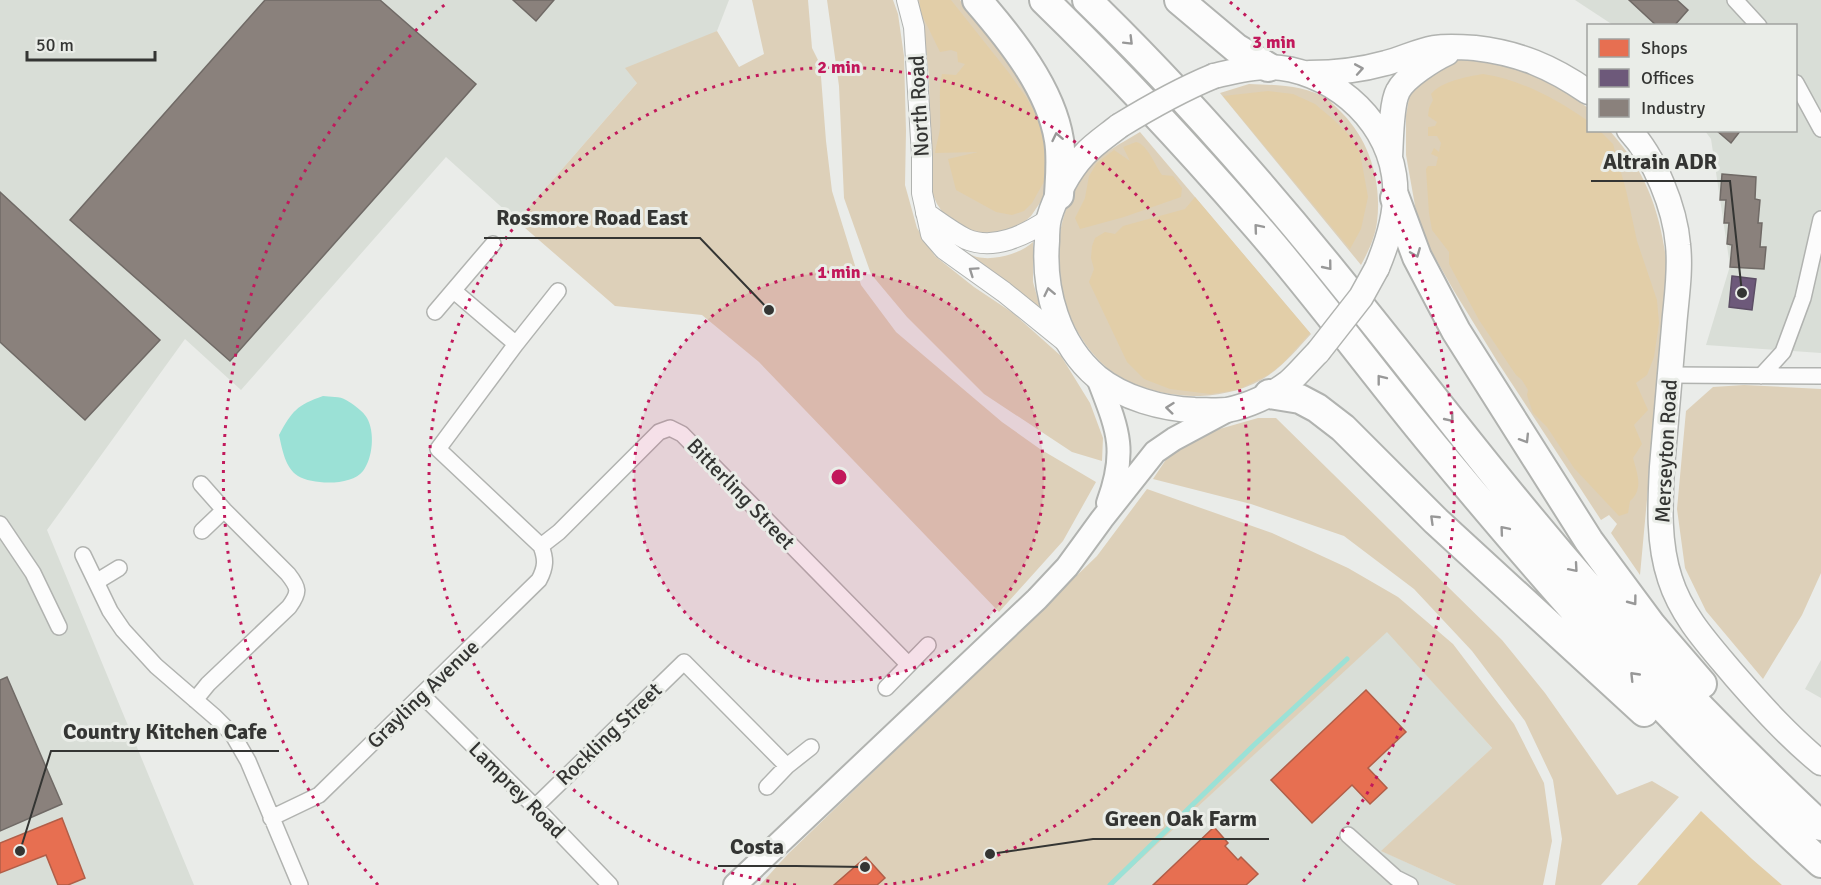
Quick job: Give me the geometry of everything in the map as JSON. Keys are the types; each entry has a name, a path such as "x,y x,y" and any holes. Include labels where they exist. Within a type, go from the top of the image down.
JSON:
{"highway":[{"path":"977,0 1027,65 1048,104 1059,138 1061,163 1054,208"},
{"path":"1044,0 1114,68 1254,222 1441,455 1552,586 1629,672 1711,737 1755,780 1811,817"},
{"path":"1087,0 1133,45 1277,204 1535,525 1660,666 1711,737"},
{"path":"1179,0 1236,48 1268,67"},
{"path":"1395,198 1417,257 1447,314 1589,541 1652,626 1711,737"},
{"path":"1269,394 1300,399 1317,408 1343,428 1436,521 1711,737 1755,780 1772,818 1821,863"}],"main road":[{"path":"1301,73 1354,70 1385,64 1435,48 1460,47 1501,51 1539,63 1587,91"},
{"path":"1390,160 1392,116 1398,91 1411,77 1433,60 1460,47"},
{"path":"735,885 1037,599 1067,567 1109,507 1155,452 1228,410 1269,394 1289,381 1318,352 1361,297 1377,268 1392,225 1395,198 1394,174 1386,146 1368,117 1344,93 1325,81 1301,73 1268,67 1239,70 1214,76 1187,87 1119,126 1084,155 1069,177 1054,208 1046,255 1047,282 1052,305 1069,345 1098,378 1134,398 1159,407 1228,410"},
{"name":"Merseyton Road","path":"1630,132 1655,169 1671,209 1678,245 1678,286 1660,503 1662,543 1669,578 1680,604 1702,637 1796,743 1821,763"},
{"path":"1098,378 1119,438 1117,474 1109,507"}],"street":[{"name":"North Road","path":"907,0 914,27 922,155 922,193 931,234 944,249 1004,292 1069,345"},
{"path":"1735,0 1757,24"},
{"path":"1797,84 1821,129"},
{"path":"926,213 965,238 975,242 989,243 1009,241 1035,229 1054,208"},
{"path":"1761,376 1783,352 1803,298 1821,219"},
{"path":"435,312 493,244"},
{"path":"454,291 516,344"},
{"path":"541,546 438,449 558,291"},
{"path":"1670,375 1821,376"},
{"name":"Bitterling Street","path":"541,546 560,532 659,432 670,428 682,434 908,664"},
{"path":"195,700 208,684 289,607 298,591 295,582 288,574 201,484"},
{"path":"202,531 224,510"},
{"path":"0,524 33,573 59,627"},
{"name":"Grayling Avenue","path":"271,818 319,795 539,580 544,570 545,558 541,546"},
{"path":"82,555 110,611 123,630 156,666 215,717 232,735 248,761 300,885"},
{"path":"96,582 119,568"},
{"path":"886,688 928,645"},
{"name":"Rockling Street","path":"535,807 684,662 787,766"},
{"name":"Lamprey Road","path":"422,695 610,885"},
{"path":"767,787 787,766 811,747"},
{"path":"1348,835 1392,882 1410,885"}],"shaded area":[{"path":"0,0 729,0 717,31 637,83 517,221 446,157 241,390 185,339 47,530 194,885 0,885"},
{"path":"752,0 808,0 812,48 820,64 832,191 861,285 896,332 1002,422 1040,449 1096,482 1063,541 999,612 759,362 702,315 615,306 517,221 637,83 625,68 717,31 739,67 764,54"},
{"path":"827,0 893,0 898,14 904,56 905,185 917,228 935,256 974,287 1013,313 1061,356 1090,403 1103,438 1102,461 1072,452 984,394 907,317 871,274 844,198 839,86"},
{"path":"916,0 960,0 1027,88 1049,124 1046,194 1031,216 1022,224 1000,232 969,231 945,216 937,204 931,191 929,77 924,32"},
{"path":"920,0 951,0 1009,73 1039,120 1048,147 1046,178 1032,203 1024,211 1012,215 996,212 956,190 948,159 978,152 935,153 940,128 942,74 956,75 965,64 958,62 957,52 951,50 940,52 920,11"},
{"path":"1575,0 1821,0 1821,353 1706,345 1730,266 1711,139 1706,132 1797,132 1797,24 1611,24"},
{"path":"1470,59 1487,61 1518,69 1547,82 1587,107 1587,132 1611,132 1635,164 1651,197 1657,214 1668,273 1640,575 1611,533 1617,524 1609,515 1601,520 1497,361 1424,238 1417,217 1406,155 1406,115 1410,93 1417,81 1451,61"},
{"path":"1483,74 1525,86 1564,105 1587,120 1587,132 1601,132 1613,144 1637,241 1657,300 1659,323 1654,357 1647,375 1636,383 1648,410 1634,425 1642,444 1633,458 1638,486 1630,501 1628,513 1619,516 1574,468 1547,427 1533,413 1527,395 1528,390 1479,320 1449,264 1449,252 1432,230 1426,169 1428,166 1436,166 1438,157 1431,154 1434,148 1439,152 1441,143 1437,136 1428,136 1428,127 1435,126 1437,122 1428,116 1433,100 1431,94 1441,86 1462,78"},
{"path":"1249,84 1290,87 1320,95 1329,100 1342,113 1360,136 1372,163 1378,192 1375,234 1361,265 1220,93"},
{"path":"1268,91 1293,94 1315,104 1352,138 1360,153 1368,197 1361,229 1350,249 1223,96"},
{"path":"1140,132 1311,334 1269,375 1245,388 1200,396 1175,395 1150,390 1127,381 1106,367 1089,349 1076,329 1066,306 1060,282 1058,258 1060,234 1066,210 1081,178 1093,163"},
{"path":"1136,142 1144,147 1162,175 1173,176 1182,188 1181,197 1124,217 1080,229 1075,218 1085,198 1089,176 1097,163 1114,150 1130,161 1123,147"},
{"path":"1195,197 1310,333 1283,363 1268,375 1237,390 1210,394 1170,389 1144,379 1127,362 1089,282 1094,269 1091,258 1095,238 1105,232 1115,234 1123,226 1185,209"},
{"path":"1033,242 1033,282 1042,314 958,255 963,250 977,257 999,257 1021,250"},
{"path":"1744,385 1821,389 1821,573 1802,615 1763,679 1706,611 1685,568 1677,509 1686,411 1713,387"},
{"path":"1258,418 1276,418 1502,640 1545,693 1617,795 1652,781 1679,797 1601,885 1555,885 1562,839 1553,780 1525,721 1472,651 1414,589 1344,536 1251,504 1153,479 1171,452 1216,430"},
{"path":"1147,489 1272,533 1348,568 1398,597 1453,644 1514,724 1544,783 1552,841 1543,885 1456,885 1381,851 1492,748 1387,632 1113,885 760,885 788,854 1097,556"},
{"path":"1387,631 1492,748 1382,851 1456,885 1113,885"},
{"path":"1821,660 1821,698 1805,689"},
{"path":"1701,811 1752,859 1782,885 1637,885"}],"water":[{"path":"323,396 349,401 363,413 370,424 371,452 366,466 358,476 342,482 313,481 298,476 290,468 279,435 296,410"}],"building: Shops":[{"path":"1366,690 1406,732 1368,768 1387,788 1370,804 1352,785 1312,823 1271,780"},
{"path":"62,818 85,878 68,885 58,885 46,855 0,873 0,843"},
{"path":"1214,827 1228,843 1225,846 1238,860 1241,857 1258,874 1246,885 1153,885"},
{"path":"866,857 885,878 877,885 834,885"}],"building: Offices":[{"path":"1732,276 1756,279 1752,310 1729,307"}],"building: Industry":[{"path":"265,0 380,0 476,84 230,361 70,220"},
{"path":"513,0 554,0 536,21"},
{"path":"1629,0 1677,0 1688,10 1676,24 1655,24"},
{"path":"1718,132 1739,132 1731,143"},
{"path":"1722,174 1756,177 1755,199 1760,200 1758,223 1762,223 1760,247 1766,247 1764,269 1730,267 1732,245 1727,244 1729,223 1724,223 1726,200 1720,200"},
{"path":"0,192 160,340 85,420 0,342"},
{"path":"7,677 62,804 0,831 0,680"}],"waterway":[{"path":"1110,885 1254,745 1347,659"}],"place":[{"name":"Altrain ADR","path":"1742,293"},
{"name":"Rossmore Road East","path":"769,310"},
{"name":"Country Kitchen Cafe","path":"20,851"},
{"name":"Green Oak Farm","path":"990,854"},
{"name":"Costa","path":"865,867"}]}
